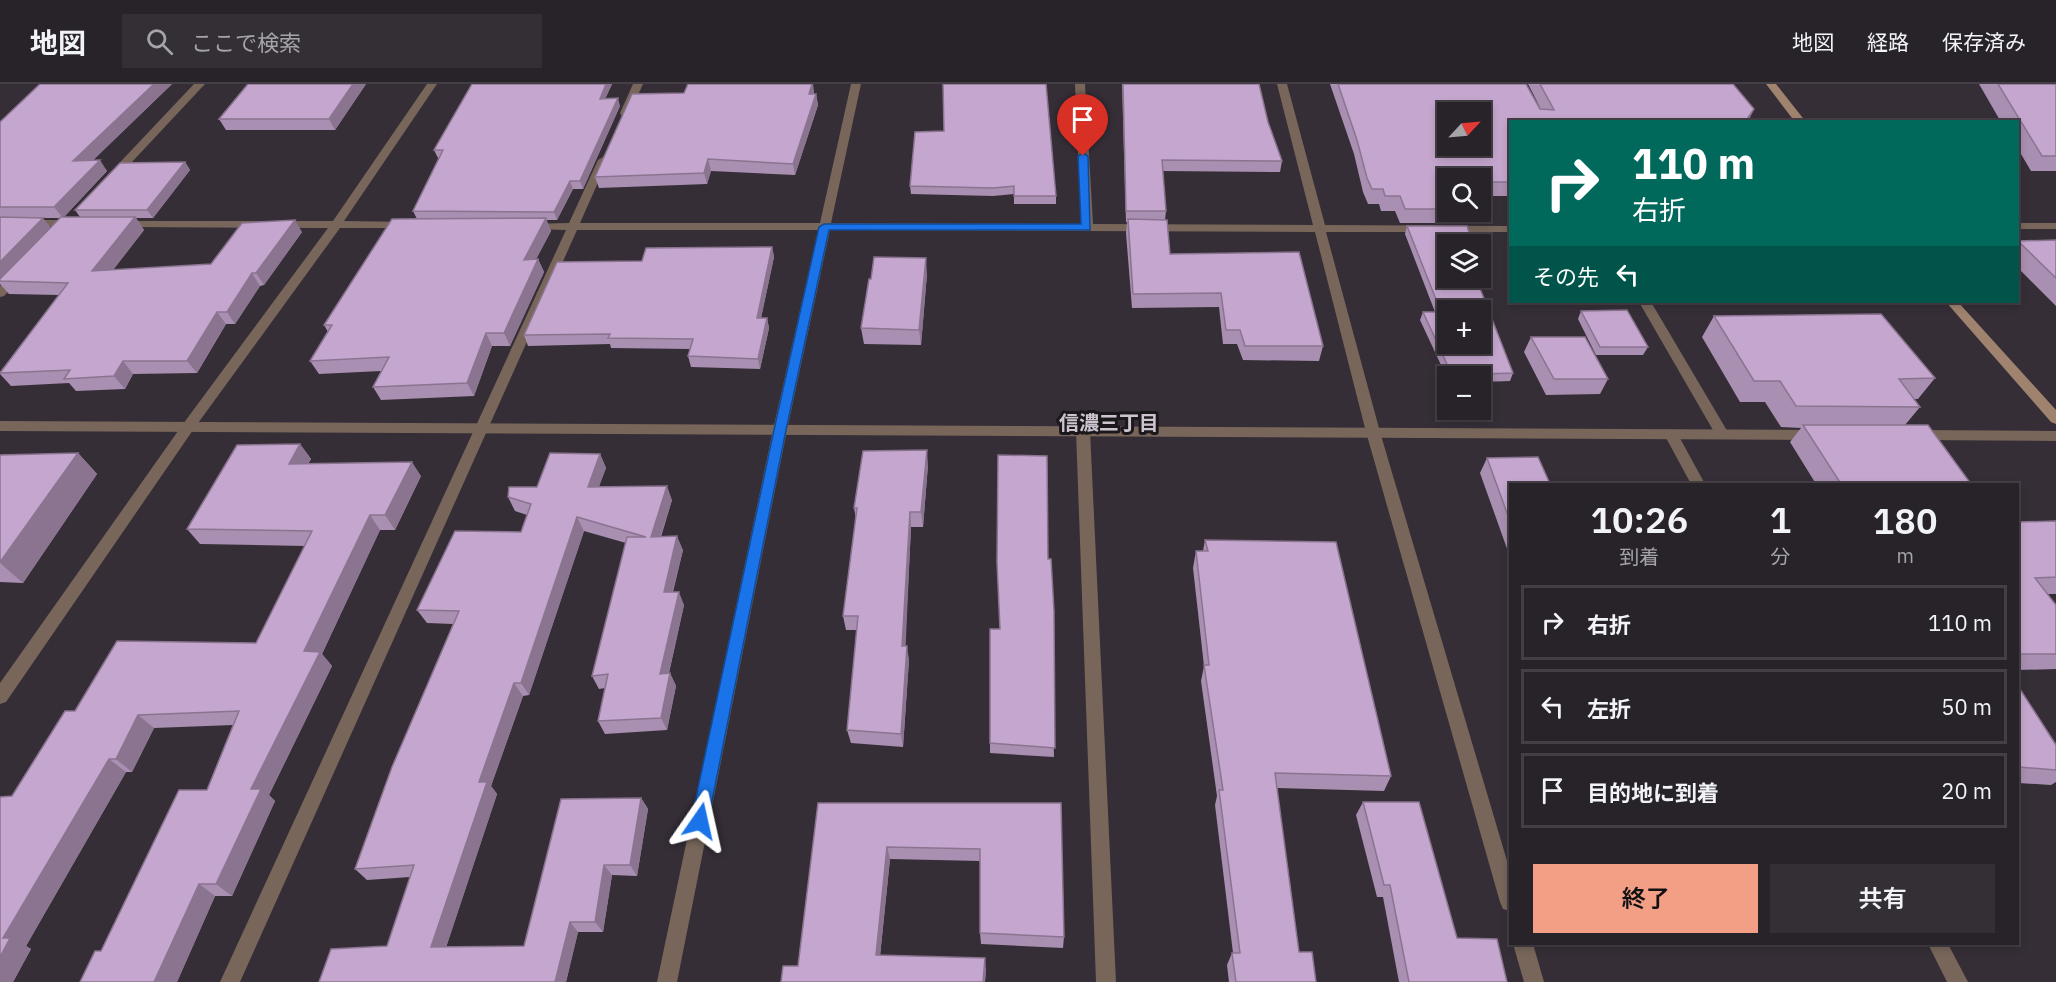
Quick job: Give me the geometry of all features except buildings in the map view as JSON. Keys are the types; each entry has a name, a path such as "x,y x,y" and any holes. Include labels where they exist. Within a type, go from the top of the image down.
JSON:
{"main road":[{"path":"1771,84 1799,120"},
{"path":"1953,303 2056,419"}],"street":[{"path":"107,182 200,84"},
{"path":"0,697 188,427 336,225 432,84"},
{"path":"619,124 638,84"},
{"path":"666,982 780,430 856,84"},
{"path":"1080,84 1087,228"},
{"path":"1282,84 1373,432 1509,899"},
{"path":"230,982 610,145"},
{"path":"53,239 72,219"},
{"path":"0,223 72,219 91,224"},
{"path":"115,224 419,225"},
{"path":"513,225 1509,229"},
{"path":"2019,226 2056,226"},
{"path":"0,293 30,262"},
{"path":"1646,303 1722,434"},
{"path":"0,426 1829,435"},
{"path":"1083,431 1106,982"},
{"path":"1671,434 1697,483"},
{"path":"1901,435 2056,436"},
{"path":"1523,945 1534,982"},
{"path":"1939,945 1958,982"}],"district":[{"name":"信濃三丁目","path":"1109,422"}],"route":[{"path":"700,821 824,227 1087,228 1083,156"}]}
